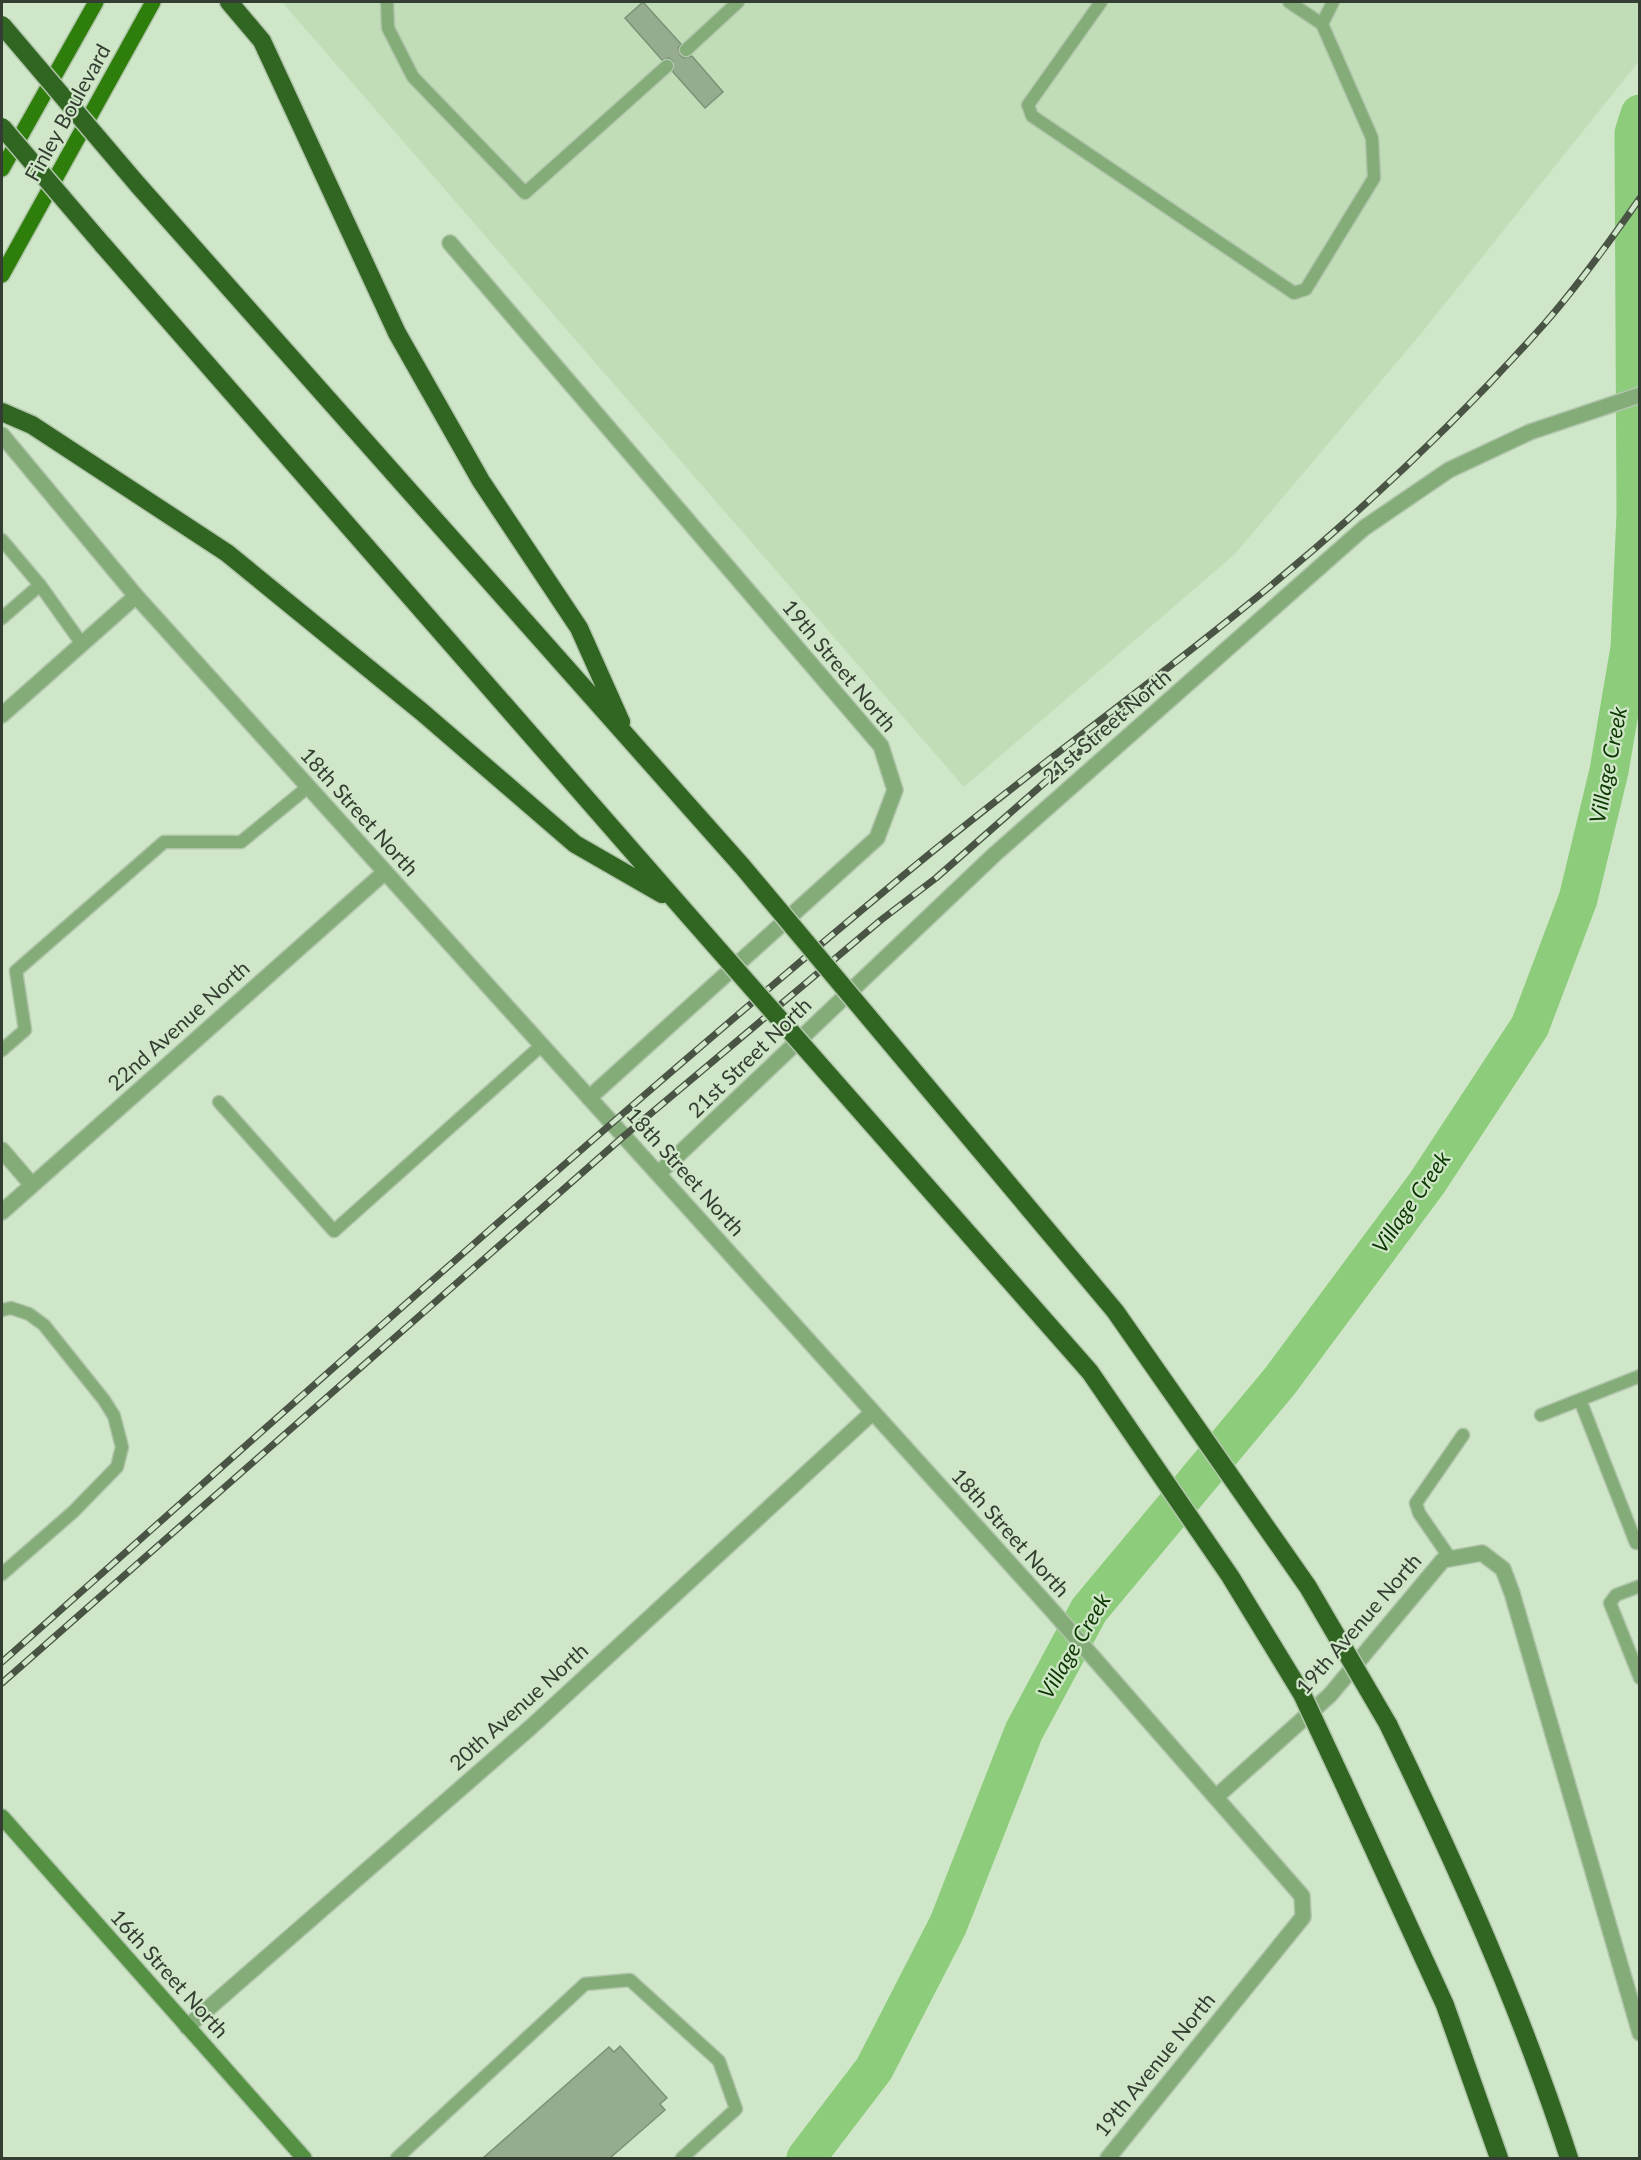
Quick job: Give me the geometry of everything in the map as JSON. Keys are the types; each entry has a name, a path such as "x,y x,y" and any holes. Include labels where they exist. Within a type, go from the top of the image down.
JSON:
{"highway":[{"path":"229,2 262,40 397,333 481,481 579,628 628,737"},
{"path":"2,25 138,185 742,866 1115,1311 1308,1587 1388,1724 1461,1874 1550,2100 1569,2158"},
{"path":"2,127 675,901 1090,1372 1242,1596 1302,1694 1445,2005 1499,2158"},
{"path":"2,412 32,425 227,553 422,712 575,844 675,901"}],"main road":[{"name":"Finley Boulevard","path":"2,169 96,2"},
{"name":"Finley Boulevard","path":"2,275 153,2"}],"street":[{"name":"19th Street North","path":"450,243 881,746 895,790 877,838 589,1098"},
{"name":"21st Street North","path":"658,1174 995,854 1364,528 1449,470 1530,432 1640,395"},
{"name":"18th Street North","path":"2,435 136,596 1050,1608 1302,1896 1303,1917 1280,1942"},
{"path":"2,715 136,596"},
{"name":"22nd Avenue North","path":"2,1212 385,872"},
{"path":"2,1150 32,1185"},
{"name":"20th Avenue North","path":"187,2027 531,1727 873,1412"},
{"name":"19th Avenue North","path":"1216,1797 1330,1695 1443,1560 1482,1553 1503,1569 1512,1593 1640,2033"},
{"name":"16th Street North","path":"2,1817 304,2158"},
{"name":"19th Avenue North","path":"1108,2158 1280,1942"}],"lane":[{"path":"387,2 388,28 413,77 525,193 668,66"},
{"path":"686,50 738,2"},
{"path":"1101,2 1028,105 1032,116 1294,293 1306,289 1374,178 1372,138 1322,24 1289,2"},
{"path":"1322,24 1333,2"},
{"path":"2,540 40,585 82,644"},
{"path":"2,618 40,585"},
{"path":"2,1050 25,1030 16,971 164,842 241,842 308,787"},
{"path":"219,1102 334,1231 542,1045"},
{"path":"2,1310 11,1308 29,1314 44,1325 104,1400 114,1416 122,1448 117,1467 73,1512 2,1574"},
{"path":"1542,1415 1640,1376"},
{"path":"1580,1400 1636,1543"},
{"path":"1450,1558 1419,1513 1416,1503 1462,1435"},
{"path":"1640,1586 1616,1595 1610,1603 1640,1678"},
{"path":"397,2158 585,1984 630,1980 719,2061 736,2109 682,2158"}],"shaded area":[{"path":"282,2 1639,2 1640,60 1419,336 1235,554 964,787"}],"building":[{"path":"643,2 681,44 678,48 680,55 684,58 692,56 723,92 705,108 673,72 673,61 669,58 662,60 625,18"},
{"path":"620,2046 667,2098 660,2104 665,2110 610,2158 483,2158 609,2047 614,2052"}],"waterway":[{"name":"Village Creek","path":"806,2158 874,2069 948,1925 1024,1731 1089,1610 1280,1381 1427,1183 1530,1026 1578,899 1609,771 1630,648 1636,514 1634,133 1640,114"}],"railway":[{"path":"2,1662 667,1075 780,979 979,814 1241,610 1361,508 1438,436 1511,361 1571,292 1640,198"},
{"path":"2,1683 624,1136 881,920 936,878 1141,698"}]}
